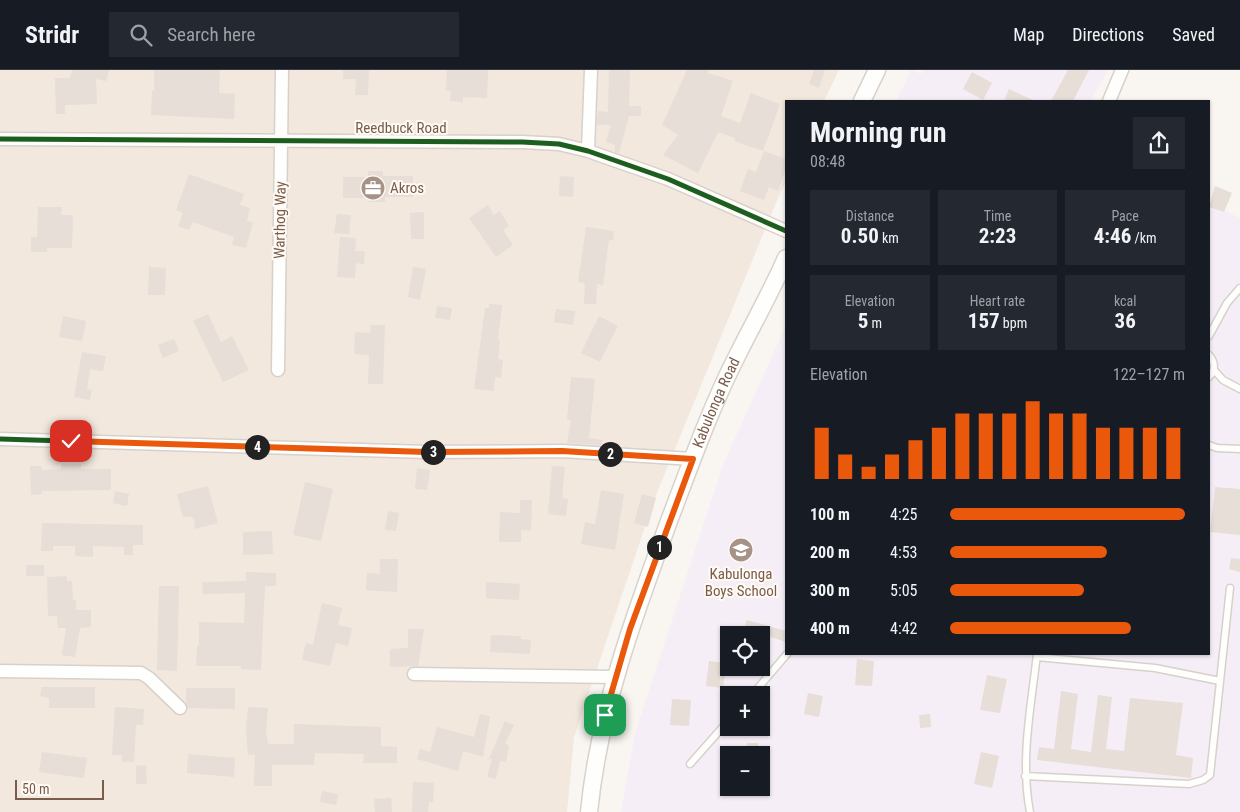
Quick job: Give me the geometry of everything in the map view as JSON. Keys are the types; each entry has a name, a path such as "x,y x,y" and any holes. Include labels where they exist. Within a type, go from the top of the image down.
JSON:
{"main road":[{"path":"862,100 877,70"},
{"name":"Kabulonga Road","path":"589,812 596,754 615,677 651,569 693,459 737,356 785,260"}],"street":[{"name":"Warthog Way","path":"278,370 282,70"},
{"path":"588,151 591,70"},
{"path":"1109,100 1122,70"},
{"name":"Reedbuck Road","path":"0,139 522,142 559,144 588,151 668,180 785,231"},
{"path":"0,439 427,452 562,451 693,459"},
{"path":"0,671 140,673 149,678 180,708"},
{"path":"414,674 615,677"}],"lane":[{"path":"1210,334 1227,303 1240,288"},
{"path":"1210,357 1214,370 1223,380 1240,390"},
{"path":"1210,376 1214,370"},
{"path":"1210,378 1223,380"},
{"path":"1210,445 1217,448 1240,449"},
{"path":"1025,776 1189,784 1203,780 1210,774 1230,588"},
{"path":"760,686 786,655"},
{"path":"1030,812 1025,776 1037,656 1155,668 1220,681"},
{"path":"690,764 720,730"}],"shaded area":[{"path":"0,70 839,70 824,100 785,100 785,183 654,500 574,737 567,812 0,812"},
{"path":"911,70 921,74 923,70 1108,70 1092,100 896,100"},
{"name":"Kabulonga Boys School","path":"1210,203 1240,218 1240,812 621,812 635,733 723,465 785,327 785,655 1210,655"}],"building":[{"path":"72,70 109,70 106,81 96,79 97,104 65,105 65,114 56,114 55,78 70,78"},
{"path":"154,70 220,70 219,93 235,94 234,119 151,115"},
{"path":"343,70 369,70 368,95 355,95 356,79 343,79"},
{"path":"447,70 488,70 487,98 463,97 463,102 450,101 451,91 446,91"},
{"path":"609,70 630,70 629,106 641,106 641,116 629,116 619,153 615,152 615,145 606,142 611,125 597,125 598,111 608,112"},
{"path":"687,70 709,70 708,73 733,81 721,116 740,123 751,93 780,104 763,151 734,141 735,138 718,132 698,173 663,155 678,135 662,125"},
{"path":"814,70 825,70 819,88 809,84"},
{"path":"1068,70 1089,70 1074,100 1052,100"},
{"path":"972,72 992,83 983,100 963,89"},
{"path":"1009,89 1033,100 1004,100"},
{"path":"764,151 785,159 785,171 778,191 769,187 764,200 740,191 748,169 756,172"},
{"path":"368,171 383,171 383,176 413,176 413,197 385,197 385,202 369,202 369,198 343,198 343,177 368,177"},
{"path":"189,174 244,194 240,205 250,208 247,221 253,222 246,248 232,245 234,237 193,222 189,230 178,226 183,213 176,210"},
{"path":"560,176 574,177 573,197 559,196"},
{"path":"1215,186 1232,193 1224,212 1210,207"},
{"path":"488,205 494,215 500,211 509,226 503,230 513,245 496,257 469,218"},
{"path":"38,207 62,207 61,215 73,215 72,248 47,248 47,252 31,252 31,237 37,237"},
{"path":"424,212 424,239 411,239 410,213"},
{"path":"337,214 351,215 349,234 334,233"},
{"path":"586,227 614,231 613,240 609,240 603,285 597,284 596,304 584,304 585,283 578,282"},
{"path":"340,237 356,238 355,251 365,251 364,264 356,263 355,278 337,277"},
{"path":"149,267 166,268 165,295 148,295"},
{"path":"413,267 426,269 420,300 408,297"},
{"path":"489,304 502,305 498,359 503,360 501,378 495,377 494,391 474,389 485,308 489,308"},
{"path":"437,306 452,308 450,320 435,318"},
{"path":"556,309 575,311 573,325 554,322"},
{"path":"208,314 221,342 232,336 249,370 223,382 193,321"},
{"path":"63,316 86,321 82,341 59,337"},
{"path":"599,316 618,326 600,362 581,353"},
{"path":"371,325 385,325 383,384 368,384 369,355 354,354 355,332 370,333"},
{"path":"174,339 179,351 163,358 158,345"},
{"path":"82,352 106,356 103,371 90,369 87,389 92,390 90,400 74,397"},
{"path":"571,377 595,379 589,438 602,440 601,445 567,443 571,420 567,419"},
{"path":"61,464 81,464 81,469 111,469 111,490 42,491 42,494 31,495 30,466 41,466 42,470 61,469"},
{"path":"552,466 565,467 562,498 568,499 566,516 548,514"},
{"path":"417,468 430,470 427,490 415,489"},
{"path":"305,482 333,489 321,541 293,535"},
{"path":"208,486 218,523 194,529 195,520 192,517 183,517 177,494"},
{"path":"1215,487 1240,489 1240,535 1210,532"},
{"path":"601,490 624,494 615,550 581,544 585,522 595,524"},
{"path":"115,491 129,494 127,506 113,503"},
{"path":"642,494 656,498 648,527 634,523"},
{"path":"520,500 532,500 531,531 521,530 521,542 499,542 500,512 520,513"},
{"path":"388,511 399,513 396,531 385,530"},
{"path":"42,523 143,525 143,545 133,545 133,555 124,555 124,547 93,546 93,557 75,556 75,546 53,546 53,551 41,551"},
{"path":"272,531 273,554 243,555 243,532"},
{"path":"1231,558 1240,559 1240,572 1229,569"},
{"path":"380,559 398,559 397,592 366,590 367,573 380,574"},
{"path":"26,565 44,565 44,576 26,576"},
{"path":"246,572 276,573 276,586 265,586 261,670 241,669 241,666 196,666 197,646 199,646 199,622 244,623 245,593 203,594 202,582 246,581"},
{"path":"67,576 67,581 72,581 73,600 76,600 76,610 91,610 91,627 80,628 75,657 62,655 66,628 58,628 57,616 48,616 47,577"},
{"path":"486,582 520,584 519,600 486,598"},
{"path":"159,586 179,586 177,671 157,670"},
{"path":"322,603 342,608 338,625 352,628 348,646 336,643 330,666 302,660 306,643 313,645"},
{"path":"747,620 768,626 745,626"},
{"path":"770,626 785,631 785,642 770,637"},
{"path":"408,629 424,629 418,666 390,667 390,649 408,648"},
{"path":"491,635 521,636 521,639 531,640 530,654 490,652"},
{"path":"857,659 874,661 872,686 855,685"},
{"path":"709,661 720,662 720,676 724,676 723,686 720,688 706,686"},
{"path":"987,675 1007,679 1000,713 980,710"},
{"path":"42,687 95,687 95,708 49,708 49,698 40,696"},
{"path":"186,688 235,688 235,709 188,708"},
{"path":"1061,691 1078,694 1071,749 1091,752 1098,695 1112,697 1106,749 1124,751 1130,698 1183,703 1176,755 1193,758 1191,778 1037,760 1039,747 1054,749"},
{"path":"808,693 823,696 819,717 804,714"},
{"path":"672,699 691,700 689,726 670,725"},
{"path":"115,707 144,709 143,725 136,725 134,762 122,762 122,755 112,755"},
{"path":"248,707 268,708 266,731 268,744 294,744 294,724 381,727 381,746 397,747 397,763 363,763 364,754 315,753 314,765 272,765 272,786 254,786 255,754 248,755 246,728"},
{"path":"480,714 490,716 483,757 463,751 458,771 417,759 420,749 430,752 437,727 474,737"},
{"path":"930,714 931,727 920,728 919,715"},
{"path":"505,721 514,725 505,744 509,745 506,762 500,761 496,779 487,777 492,759 489,759"},
{"path":"747,743 758,743 758,746 747,746"},
{"path":"42,752 87,758 84,778 39,772"},
{"path":"981,752 999,756 992,788 974,784"},
{"path":"188,754 235,758 234,777 187,773"},
{"path":"146,765 147,784 136,784 136,766"},
{"path":"413,782 434,783 433,802 429,802 428,812 412,812"},
{"path":"322,791 338,794 336,805 320,802"},
{"path":"391,798 392,812 375,812 374,799"}],"cycle path":[{"path":"0,139 522,142 559,144 588,151 668,179 785,231"},
{"path":"0,439 427,452 562,451 693,459"}],"place":[{"name":"Akros","path":"373,188"},
{"name":"Kabulonga Boys School","path":"741,550"}],"route":[{"path":"71,441 427,452 562,451 693,459 630,629 605,715"}]}
